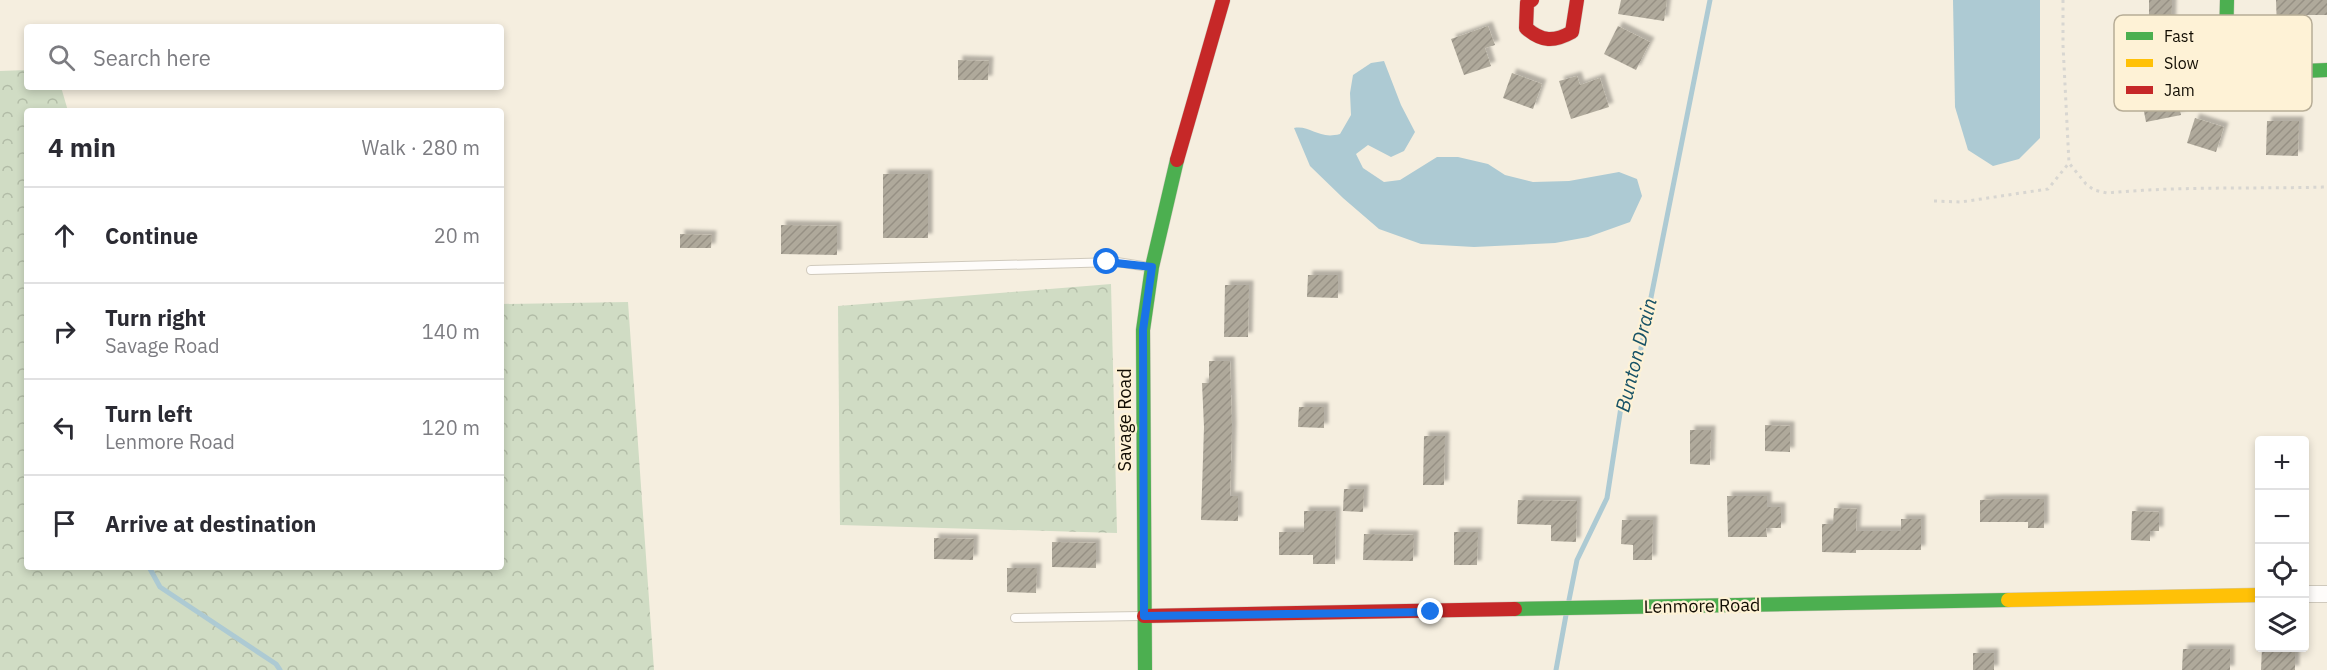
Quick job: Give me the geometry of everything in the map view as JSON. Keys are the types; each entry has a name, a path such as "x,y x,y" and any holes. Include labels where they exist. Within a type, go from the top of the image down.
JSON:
{"street":[{"name":"Savage Road","path":"1145,670 1143,330 1152,267 1174,168 1223,0"},
{"path":"1532,0 1527,3 1526,28 1537,38 1556,41 1572,32 1576,0"},
{"path":"2312,71 2327,70"},
{"path":"2309,594 2327,594"},
{"name":"Lenmore Road","path":"1144,616 2255,595"}],"lane":[{"path":"811,270 1117,262 1152,267"},
{"path":"1015,618 1144,616"}],"path":[{"path":"2063,0 2062,45 2069,163 2094,190 2107,193 2219,187 2261,189 2327,187"},
{"path":"1934,201 1961,202 2048,189 2069,163"}],"green space":[{"path":"24,70 24,90 62,90 67,108 24,108 24,570 504,570 504,304 628,302 654,670 0,670 0,71"},
{"path":"1111,284 1117,533 840,525 838,306"}],"water":[{"path":"1953,0 2040,0 2040,138 2019,159 1993,166 1968,150 1955,107"},
{"path":"1384,61 1401,105 1415,132 1404,151 1391,157 1368,145 1356,154 1363,168 1384,182 1400,180 1437,157 1458,157 1488,164 1505,175 1533,182 1569,181 1619,172 1637,179 1642,196 1630,222 1588,237 1555,243 1474,247 1421,244 1379,229 1310,166 1294,128 1326,135 1340,134 1351,115 1350,93 1353,75 1371,63"}],"building":[{"path":"1621,0 1667,0 1664,21 1618,14"},
{"path":"2149,0 2172,0 2172,15 2149,15"},
{"path":"2276,0 2327,0 2327,15 2277,15"},
{"path":"1488,26 1495,45 1485,48 1491,66 1464,75 1451,39"},
{"path":"1618,26 1650,42 1636,70 1604,54"},
{"path":"958,60 989,61 988,80 958,80"},
{"path":"1512,73 1542,84 1533,109 1503,98"},
{"path":"1577,76 1580,85 1600,78 1609,107 1571,119 1559,81"},
{"path":"2144,111 2180,111 2181,115 2146,122"},
{"path":"2195,118 2224,127 2216,152 2187,143"},
{"path":"2267,121 2299,121 2298,156 2266,155"},
{"path":"883,174 928,174 928,238 883,238"},
{"path":"781,225 837,226 837,255 781,254"},
{"path":"680,234 712,235 711,248 680,248"},
{"path":"1308,275 1338,275 1338,298 1307,297"},
{"path":"1225,285 1249,285 1248,337 1224,337"},
{"path":"1209,361 1230,361 1232,427 1230,496 1238,496 1238,521 1201,520 1204,427 1202,383 1209,383"},
{"path":"1299,407 1324,407 1324,428 1298,427"},
{"path":"1765,425 1790,426 1790,452 1765,451"},
{"path":"1690,430 1711,430 1710,465 1690,464"},
{"path":"1424,436 1445,436 1444,485 1423,485"},
{"path":"1344,489 1364,489 1363,512 1343,511"},
{"path":"1727,496 1767,496 1767,507 1781,507 1781,528 1766,528 1767,537 1728,537"},
{"path":"2044,499 2044,528 2028,528 2028,522 1980,522 1980,500"},
{"path":"1518,500 1577,501 1576,542 1551,541 1551,525 1517,524"},
{"path":"1834,508 1857,509 1856,531 1901,531 1901,519 1921,519 1921,550 1822,552 1822,524 1833,524"},
{"path":"1304,511 1336,511 1335,564 1313,564 1313,555 1279,555 1279,532 1304,532"},
{"path":"2132,511 2159,512 2159,531 2150,531 2150,541 2131,540"},
{"path":"1622,520 1653,520 1652,560 1633,560 1633,545 1621,544"},
{"path":"1454,532 1478,532 1477,565 1454,565"},
{"path":"1364,534 1414,535 1413,561 1363,560"},
{"path":"934,538 974,539 973,560 934,559"},
{"path":"1052,542 1096,543 1096,568 1052,567"},
{"path":"1007,568 1037,568 1036,593 1007,592"},
{"path":"2183,649 2230,649 2230,670 2182,670"},
{"path":"2262,652 2295,652 2295,670 2261,670"},
{"path":"1973,653 1994,653 1994,670 1973,670"}],"waterway":[{"name":"Bunton Drain","path":"1569,600 1577,560 1607,498 1621,407 1638,363 1710,0"},
{"path":"151,570 160,587 276,664 280,670"},
{"name":"Bunton Drain","path":"1556,670 1566,615"}],"traffic: fast":[{"path":"2227,0 2227,15"},
{"path":"2312,71 2327,70"},
{"path":"1145,670 1143,330 1152,267 1177,160"},
{"path":"1515,609 2008,600"}],"traffic: slow":[{"path":"2008,600 2255,595"}],"traffic: jam":[{"path":"1177,160 1223,0"},
{"path":"1532,0 1527,3 1526,28 1537,36 1548,39 1559,38 1572,32 1577,0"},
{"path":"1144,616 1515,609"}],"route":[{"path":"1107,262 1152,267 1143,330 1144,616 1431,612"}]}
